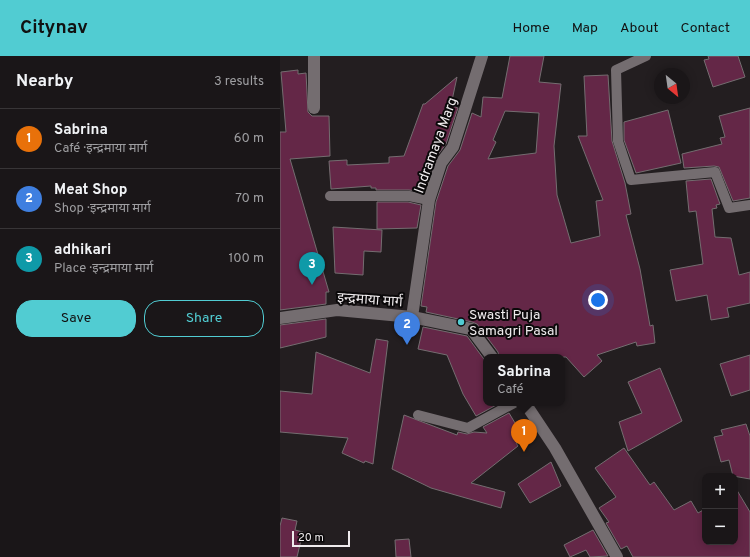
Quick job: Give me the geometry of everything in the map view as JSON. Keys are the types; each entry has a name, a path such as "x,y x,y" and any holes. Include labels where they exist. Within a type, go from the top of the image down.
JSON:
{"street":[{"path":"314,56 314,108"},
{"name":"Indramaya Marg","path":"412,317 429,200 441,163 453,146 482,56"},
{"name":"इन्द्रमाया मार्ग","path":"280,318 337,310 412,317 471,329 490,354"},
{"path":"527,406 555,448 617,557"}],"lane":[{"path":"646,56 616,70 618,141 631,180 715,172 729,208 750,204"},
{"path":"330,196 408,196 429,200"},
{"path":"418,415 468,428 508,406"}],"building":[{"path":"510,56 544,56 539,82 561,84 554,146 557,195 571,243 600,236 596,201 603,200 578,136 587,136 584,76 608,75 612,141 625,183 631,214 626,215 640,269 650,326 653,325 655,343 637,346 636,342 597,355 602,361 584,377 565,357 565,354 498,354 477,324 426,312 427,307 421,306 436,202 448,166 460,150 472,113 481,117 483,97 502,98","holes":["505,111 539,113 536,153 488,159 496,142 493,140"]},
{"path":"708,56 738,56 745,77 713,87 704,60 709,59"},
{"path":"298,70 298,74 306,73 308,112 312,116 329,116 330,156 290,159 329,292 326,292 326,304 280,310 280,132 286,132 281,72"},
{"path":"457,77 451,105 458,108 446,144 434,160 424,192 409,190 376,190 376,188 371,188 371,186 331,189 329,161 347,160 347,165 389,163 389,157 404,156 423,104 425,104"},
{"path":"750,108 750,198 733,201 719,167 684,168 682,154 722,144 720,138 725,137 719,116"},
{"path":"668,110 681,163 636,173 624,140 624,122"},
{"path":"711,179 720,204 716,205 717,208 712,209 715,237 731,238 739,275 750,272 750,303 727,308 729,317 711,320 707,295 676,301 670,270 703,264 696,211 689,212 686,181"},
{"path":"377,202 408,202 421,205 417,228 377,229"},
{"path":"333,227 382,230 381,252 364,251 363,275 335,273"},
{"path":"326,319 326,337 280,348 280,325"},
{"path":"423,327 467,336 483,358 483,406 494,406 476,416 463,394 447,355 418,349"},
{"path":"376,339 388,341 373,464 365,461 364,463 342,453 348,438 280,432 280,391 312,394 316,352 370,373"},
{"path":"750,355 750,390 731,396 720,364"},
{"path":"660,368 682,421 628,451 619,422 642,413 628,382"},
{"path":"509,413 524,438 516,443 518,446 471,483 505,492 501,508 431,488 392,469 404,415 457,435 458,432 467,434 474,432 487,433 483,427"},
{"path":"746,424 750,436 750,479 738,477 738,473 732,473 729,460 721,462 714,437 723,435 721,430"},
{"path":"624,448 650,485 654,482 674,510 691,501 698,513 702,511 702,545 738,545 738,492 750,512 750,557 633,557 627,546 621,549 606,523 609,522 599,508 616,497 595,468"},
{"path":"551,462 561,486 530,503 518,484"},
{"path":"282,518 297,521 295,530 303,532 297,557 280,557 280,526"},
{"path":"593,530 608,556 590,557 586,550 570,557 564,545"},
{"path":"409,539 411,557 396,557 395,540"}],"place":[{"name":"adhikari","path":"312,285"},
{"name":"Swasti Puja Samagri Pasal","path":"461,322"},
{"name":"Meat Shop","path":"407,345"},
{"name":"Sabrina","path":"524,452"}]}
